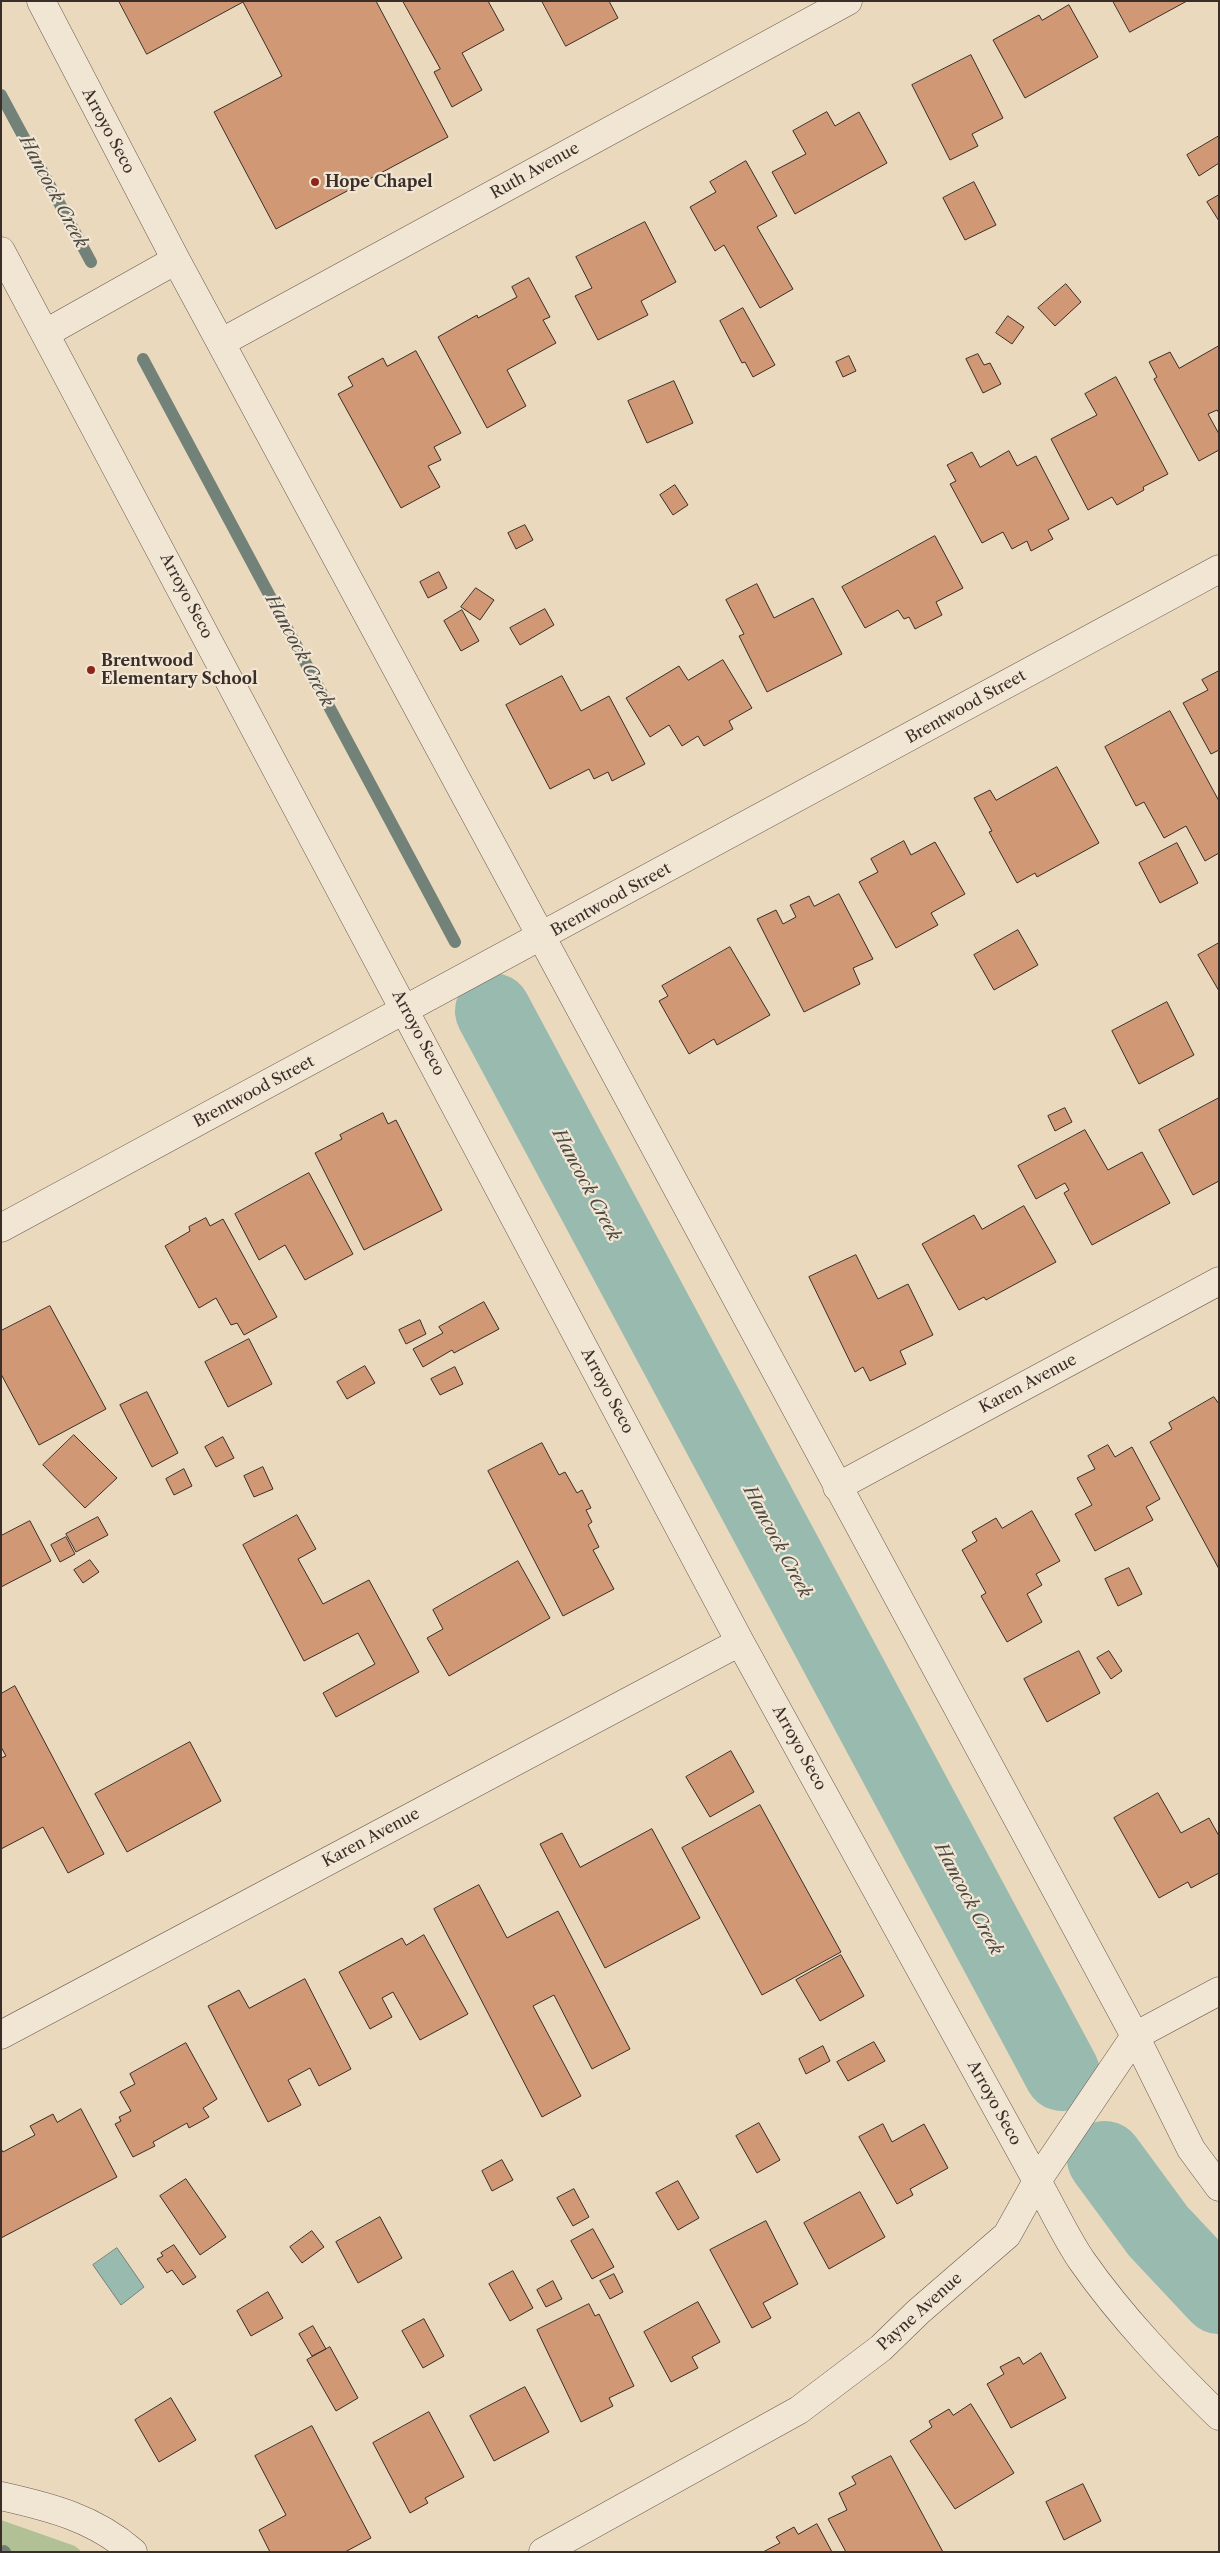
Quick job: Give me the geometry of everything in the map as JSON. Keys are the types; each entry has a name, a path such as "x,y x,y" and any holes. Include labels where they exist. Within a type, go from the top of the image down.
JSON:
{"street":[{"name":"Arroyo Seco","path":"41,1 176,260 222,342 837,1487 1135,2036 1191,2149 1219,2187"},
{"name":"Ruth Avenue","path":"222,342 848,1"},
{"name":"Arroyo Seco","path":"1,251 740,1642 1037,2181 1081,2259 1121,2312 1166,2364 1219,2416"},
{"path":"46,333 176,260"},
{"name":"Brentwood Street","path":"1,1228 1219,570"},
{"name":"Karen Avenue","path":"837,1487 1219,1281"},
{"name":"Karen Avenue","path":"1,2035 740,1642"},
{"name":"Payne Avenue","path":"543,2552 799,2410 844,2378 881,2348 918,2312 1007,2234 1037,2181 1135,2036 1219,1990"},
{"path":"1,2496 58,2509 113,2535 133,2552"}],"green space":[{"path":"1,2520 75,2546 82,2552 1,2552"}],"water":[{"path":"117,2248 144,2287 121,2305 93,2265"}],"building":[{"name":"Hope Chapel","path":"119,1 376,1 448,137 276,229 214,112 282,76 243,2 147,54"},
{"path":"403,1 488,1 504,30 462,53 482,90 452,107 434,72 440,69"},
{"path":"542,1 609,1 618,18 566,46"},
{"path":"1113,1 1187,1 1130,32"},
{"path":"1069,5 1098,57 1025,98 993,40 1039,15 1042,20"},
{"path":"971,55 1003,118 972,134 978,146 950,160 912,85"},
{"path":"827,112 835,126 859,112 887,163 795,214 772,172 806,154 793,131"},
{"path":"1219,136 1219,163 1199,176 1187,155"},
{"path":"746,161 777,216 757,227 793,289 760,308 724,245 715,251 690,207 716,192 710,182"},
{"path":"974,182 996,225 965,240 943,198"},
{"path":"1219,195 1219,221 1207,202"},
{"path":"645,222 676,282 641,301 648,315 598,340 575,296 592,288 576,257"},
{"path":"529,278 550,317 543,320 556,343 507,370 526,406 487,428 438,337 477,315 478,318 517,297 512,287"},
{"path":"1066,284 1081,302 1055,326 1038,308"},
{"path":"743,308 775,365 753,377 745,362 742,363 720,321"},
{"path":"1008,316 1024,327 1012,344 996,333"},
{"path":"1219,346 1219,413 1217,410 1208,414 1219,434 1219,450 1199,461 1154,379 1157,377 1149,362 1170,352 1179,368"},
{"path":"416,351 461,433 434,447 441,460 428,466 440,487 401,508 338,394 353,386 348,377 383,358 387,366"},
{"path":"978,354 984,365 990,363 1001,384 983,393 966,359"},
{"path":"849,356 856,371 843,377 836,362"},
{"path":"1116,377 1168,474 1143,487 1144,490 1117,505 1112,497 1088,510 1051,439 1097,415 1085,394"},
{"path":"674,381 693,423 647,443 628,401"},
{"path":"1009,451 1017,466 1036,456 1069,519 1048,530 1053,539 1031,551 1027,541 1012,549 1003,532 982,543 950,484 956,481 947,465 972,452 980,467"},
{"path":"675,485 688,505 673,515 660,495"},
{"path":"525,525 533,540 516,549 508,533"},
{"path":"935,536 963,588 936,602 942,615 915,629 909,617 904,619 898,610 865,628 842,587"},
{"path":"439,572 447,588 428,598 420,582"},
{"path":"757,584 774,618 813,598 842,654 767,692 739,636 744,634 726,600"},
{"path":"476,588 494,600 480,620 461,607"},
{"path":"545,609 554,625 520,645 510,628"},
{"path":"462,610 479,641 461,651 444,621"},
{"path":"723,660 752,708 729,721 733,729 704,746 698,736 682,746 669,725 650,737 626,698 679,666 688,680"},
{"path":"1219,671 1219,750 1211,754 1183,703 1208,690 1202,680"},
{"path":"562,676 581,711 609,696 645,764 612,781 608,772 594,779 589,769 550,789 506,705"},
{"path":"1170,711 1219,801 1219,853 1205,861 1186,826 1164,838 1144,802 1136,806 1105,747"},
{"path":"1057,767 1099,843 1037,877 1035,873 1017,883 989,832 992,831 974,798 990,790 996,800"},
{"path":"904,841 911,855 935,842 965,894 931,913 938,925 896,948 859,882 878,872 871,859"},
{"path":"1177,843 1198,883 1160,903 1139,863"},
{"path":"839,894 873,959 853,968 860,984 804,1012 757,919 776,910 783,924 796,917 790,905 809,896 814,906"},
{"path":"1018,930 1038,965 994,990 974,955"},
{"path":"1219,943 1219,991 1198,955"},
{"path":"730,947 770,1015 717,1045 714,1039 689,1054 659,1001 668,996 662,986"},
{"path":"1167,1002 1194,1055 1139,1084 1112,1031"},
{"path":"1219,1098 1219,1181 1193,1195 1159,1130"},
{"path":"1065,1108 1072,1122 1055,1131 1048,1116"},
{"path":"383,1113 388,1124 396,1120 442,1210 364,1250 315,1153 342,1139 340,1135"},
{"path":"1085,1130 1108,1170 1142,1152 1170,1203 1092,1245 1064,1193 1069,1190 1065,1183 1036,1199 1018,1166"},
{"path":"309,1173 353,1254 305,1280 285,1245 259,1260 235,1214"},
{"path":"1024,1206 1056,1262 986,1300 984,1297 959,1310 922,1244 974,1215 982,1229"},
{"path":"206,1218 210,1226 223,1219 277,1317 244,1335 237,1323 231,1325 216,1298 199,1308 165,1246 190,1231 189,1227"},
{"path":"856,1255 878,1299 908,1284 933,1335 900,1351 906,1364 870,1381 863,1367 855,1372 809,1277"},
{"path":"484,1302 499,1329 454,1353 452,1350 423,1367 413,1349 443,1333 439,1327"},
{"path":"50,1306 106,1409 39,1445 1,1374 1,1331"},
{"path":"420,1320 426,1334 406,1344 399,1330"},
{"path":"249,1339 272,1384 228,1407 205,1362"},
{"path":"365,1366 375,1383 347,1399 337,1382"},
{"path":"455,1367 463,1384 440,1395 431,1379"},
{"path":"147,1392 178,1453 152,1467 120,1405"},
{"path":"1214,1397 1219,1404 1219,1569 1150,1442 1172,1429 1169,1423"},
{"path":"74,1435 117,1478 85,1508 43,1465"},
{"path":"223,1437 234,1458 216,1467 205,1447"},
{"path":"542,1443 559,1475 565,1472 577,1493 582,1490 591,1508 586,1510 592,1522 588,1525 599,1547 593,1550 614,1589 563,1616 488,1471"},
{"path":"1108,1445 1115,1457 1132,1447 1160,1499 1146,1507 1153,1520 1095,1551 1075,1514 1092,1505 1077,1478 1095,1469 1088,1456"},
{"path":"263,1467 273,1489 254,1497 244,1476"},
{"path":"184,1469 192,1486 174,1495 166,1479"},
{"path":"1032,1511 1060,1561 1036,1574 1042,1585 1027,1594 1042,1622 1007,1642 981,1596 986,1593 962,1550 977,1541 972,1532 996,1518 1002,1528"},
{"path":"297,1515 316,1549 298,1559 323,1604 369,1580 419,1672 336,1717 323,1693 375,1664 358,1633 304,1661 243,1545"},
{"path":"98,1517 108,1535 76,1552 66,1534"},
{"path":"30,1521 51,1561 1,1587 1,1536"},
{"path":"66,1537 75,1554 60,1562 51,1545"},
{"path":"90,1560 99,1572 83,1583 74,1570"},
{"path":"518,1561 550,1618 449,1676 427,1638 443,1629 433,1610"},
{"path":"1129,1568 1142,1594 1118,1606 1105,1579"},
{"path":"1079,1651 1100,1693 1047,1722 1024,1679"},
{"path":"1109,1651 1122,1671 1111,1679 1097,1658"},
{"path":"15,1686 104,1854 68,1873 43,1827 1,1849 1,1758 6,1756 1,1747 1,1694"},
{"path":"190,1742 221,1801 127,1852 95,1794"},
{"path":"731,1751 754,1792 710,1817 686,1777"},
{"path":"1158,1793 1181,1833 1209,1818 1219,1836 1219,1873 1191,1888 1188,1882 1159,1898 1114,1818"},
{"path":"760,1805 841,1952 762,1995 682,1848"},
{"path":"652,1829 700,1918 605,1968 540,1844 562,1833 580,1867"},
{"path":"479,1885 507,1938 558,1911 630,2049 592,2069 554,1995 533,2006 581,2096 542,2117 434,1909"},
{"path":"424,1935 468,2014 420,2040 393,1992 382,1998 392,2017 370,2029 339,1972 402,1938 406,1945"},
{"path":"841,1955 864,1996 820,2021 796,1980"},
{"path":"305,1979 351,2069 319,2086 310,2068 288,2080 301,2105 268,2122 208,2006 239,1990 249,2008"},
{"path":"874,2042 885,2061 848,2081 837,2062"},
{"path":"186,2043 217,2099 203,2108 209,2117 189,2128 187,2123 153,2142 155,2146 133,2157 115,2124 121,2121 119,2117 131,2111 120,2092 135,2084 130,2074"},
{"path":"823,2046 830,2061 806,2074 799,2059"},
{"path":"81,2109 117,2177 1,2238 1,2149 3,2152 35,2135 30,2126 53,2114 57,2122"},
{"path":"759,2123 780,2160 757,2173 736,2136"},
{"path":"883,2124 892,2142 924,2124 948,2168 910,2189 913,2195 897,2204 859,2137"},
{"path":"502,2160 513,2180 492,2191 482,2171"},
{"path":"186,2179 226,2237 200,2255 160,2196"},
{"path":"678,2181 699,2218 678,2230 656,2193"},
{"path":"574,2189 589,2217 573,2226 557,2198"},
{"path":"860,2192 885,2237 829,2269 804,2223"},
{"path":"380,2217 402,2258 358,2283 336,2242"},
{"path":"766,2221 798,2284 763,2303 771,2318 752,2328 710,2250"},
{"path":"593,2229 614,2267 592,2279 571,2241"},
{"path":"312,2231 324,2247 302,2263 290,2247"},
{"path":"174,2245 196,2277 183,2285 172,2270 167,2273 157,2259 163,2256 161,2253"},
{"path":"513,2271 533,2308 510,2321 489,2284"},
{"path":"614,2274 623,2292 610,2299 600,2281"},
{"path":"553,2281 562,2299 546,2307 537,2290"},
{"path":"268,2292 283,2318 251,2336 237,2311"},
{"path":"698,2302 720,2342 692,2357 698,2368 671,2382 644,2332"},
{"path":"589,2304 595,2316 599,2314 634,2386 609,2398 613,2406 581,2422 537,2330"},
{"path":"424,2319 444,2356 423,2368 402,2331"},
{"path":"313,2326 326,2349 312,2356 299,2334"},
{"path":"330,2347 358,2398 336,2411 307,2360"},
{"path":"1041,2353 1066,2398 1011,2428 987,2384 1004,2374 1000,2367 1019,2357 1023,2364"},
{"path":"525,2387 549,2432 494,2461 470,2416"},
{"path":"171,2398 196,2440 159,2462 135,2420"},
{"path":"971,2404 1014,2473 955,2509 910,2441 932,2427 929,2421 949,2409 953,2415"},
{"path":"429,2412 464,2477 425,2498 428,2503 410,2513 373,2443"},
{"path":"312,2426 371,2538 345,2552 270,2552 259,2530 286,2515 255,2456"},
{"path":"891,2456 943,2552 846,2552 828,2519 847,2510 839,2493 856,2484 852,2477"},
{"path":"1083,2484 1101,2521 1064,2540 1046,2502"},
{"path":"817,2524 832,2552 763,2552 780,2543 776,2537 794,2527 798,2534"}],"waterway":[{"name":"Hancock Creek","path":"1,95 91,262"},
{"name":"Hancock Creek","path":"143,359 455,942"},
{"name":"Hancock Creek","path":"493,1011 1062,2073"},
{"name":"Hancock Creek","path":"1105,2159 1158,2231 1219,2296"}],"place":[{"name":"Hope Chapel","path":"315,182"},
{"name":"Brentwood Elementary School","path":"91,670"}]}
